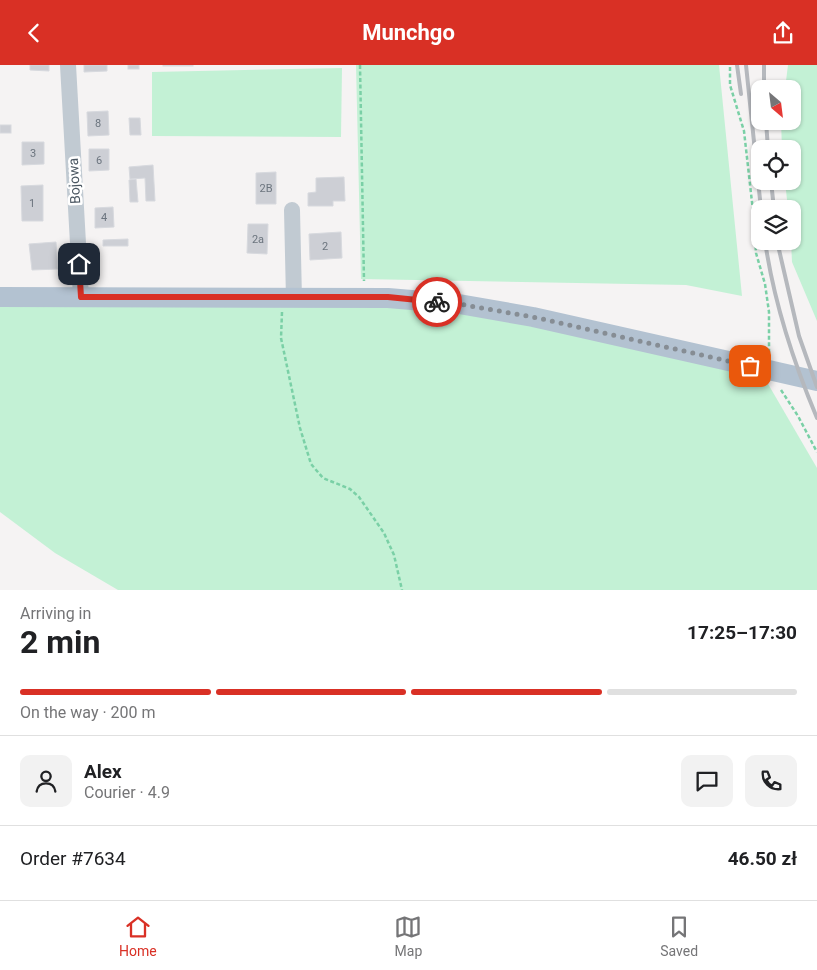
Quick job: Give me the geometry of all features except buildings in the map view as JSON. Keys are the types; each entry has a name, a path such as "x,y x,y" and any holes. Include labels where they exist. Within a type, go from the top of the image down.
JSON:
{"main road":[{"path":"0,297 288,299 388,297 459,304 533,317 817,381"}],"street":[{"name":"Bojowa","path":"68,65 81,297"},
{"path":"288,299 292,210"}],"path":[{"path":"360,65 365,298"},
{"path":"730,67 730,85 744,131 756,253 765,284 769,312 770,344 768,370 798,416 817,452"},
{"path":"288,299 281,338 300,428 311,464 323,478 350,489 360,497 384,533 394,555 402,590"}],"green space":[{"path":"356,65 719,65 742,296 686,285 361,279"},
{"path":"788,65 817,65 817,321 792,262 791,250 801,250 801,200 787,200 786,190 801,190 801,140 782,140 781,130 801,130 801,80 786,80"},
{"path":"342,68 341,137 152,136 152,72"},
{"path":"0,303 424,306 585,335 764,377 817,468 817,590 118,590 55,553 0,512"}],"railway":[{"path":"737,65 741,94"},
{"path":"746,65 760,200"},
{"path":"764,65 764,80"},
{"path":"767,130 767,140"},
{"path":"772,190 773,200"},
{"path":"767,250 785,331 817,418"},
{"path":"779,250 799,336 817,387"}],"way so far":[{"path":"437,302 533,317 750,366"}],"route":[{"path":"79,264 81,297 306,299 388,297 437,302"}]}
